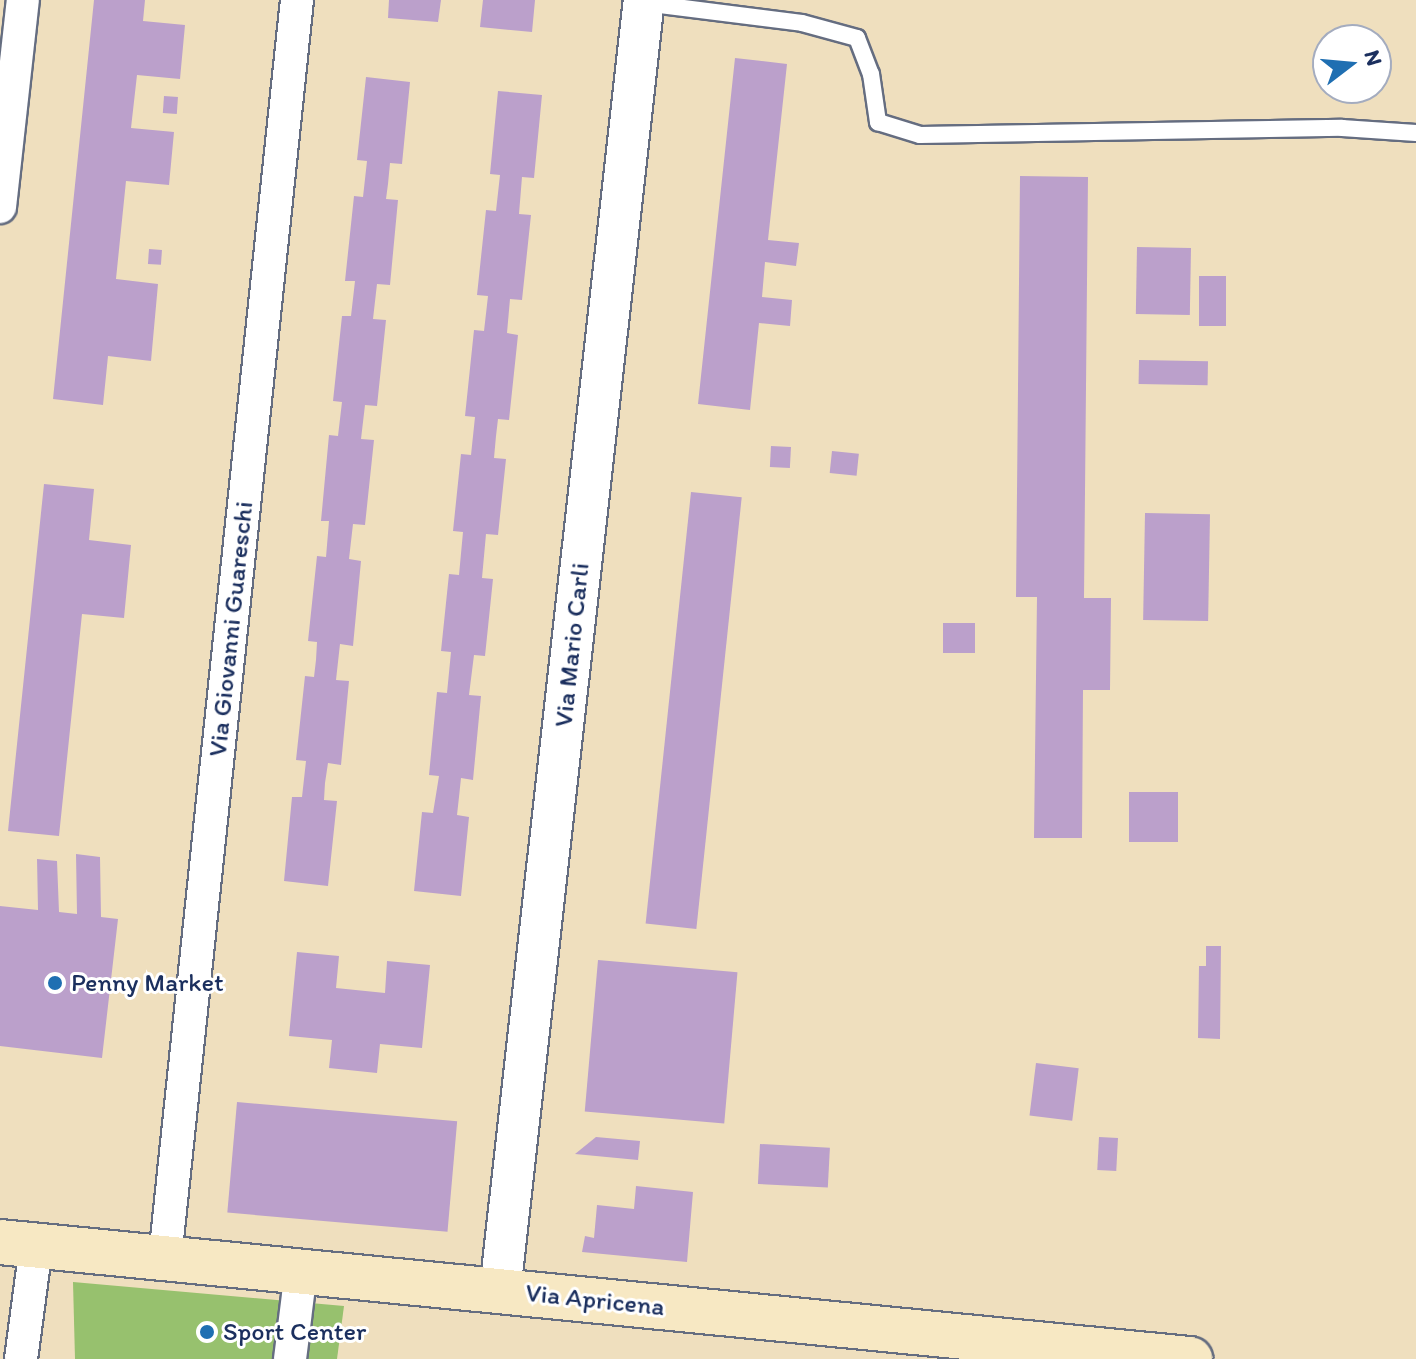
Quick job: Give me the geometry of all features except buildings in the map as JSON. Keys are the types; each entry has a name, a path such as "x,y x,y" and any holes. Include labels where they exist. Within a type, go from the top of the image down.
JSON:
{"main road":[{"name":"Via Apricena","path":"18,1244 1190,1359"}],"street":[{"path":"0,207 23,0"},
{"name":"Via Giovanni Guareschi","path":"165,1258 297,0"},
{"name":"Via Mario Carli","path":"500,1291 644,2"},
{"path":"18,1244 21,1359"},
{"path":"290,1359 301,1271"}],"lane":[{"path":"644,2 802,23 857,38 871,74 878,122 920,135 1342,128 1416,133"}],"green space":[{"name":"Sport Center","path":"73,1282 344,1306 337,1359 75,1359"}],"place":[{"name":"Penny Market","path":"55,983"},
{"name":"Sport Center","path":"207,1332"}]}
